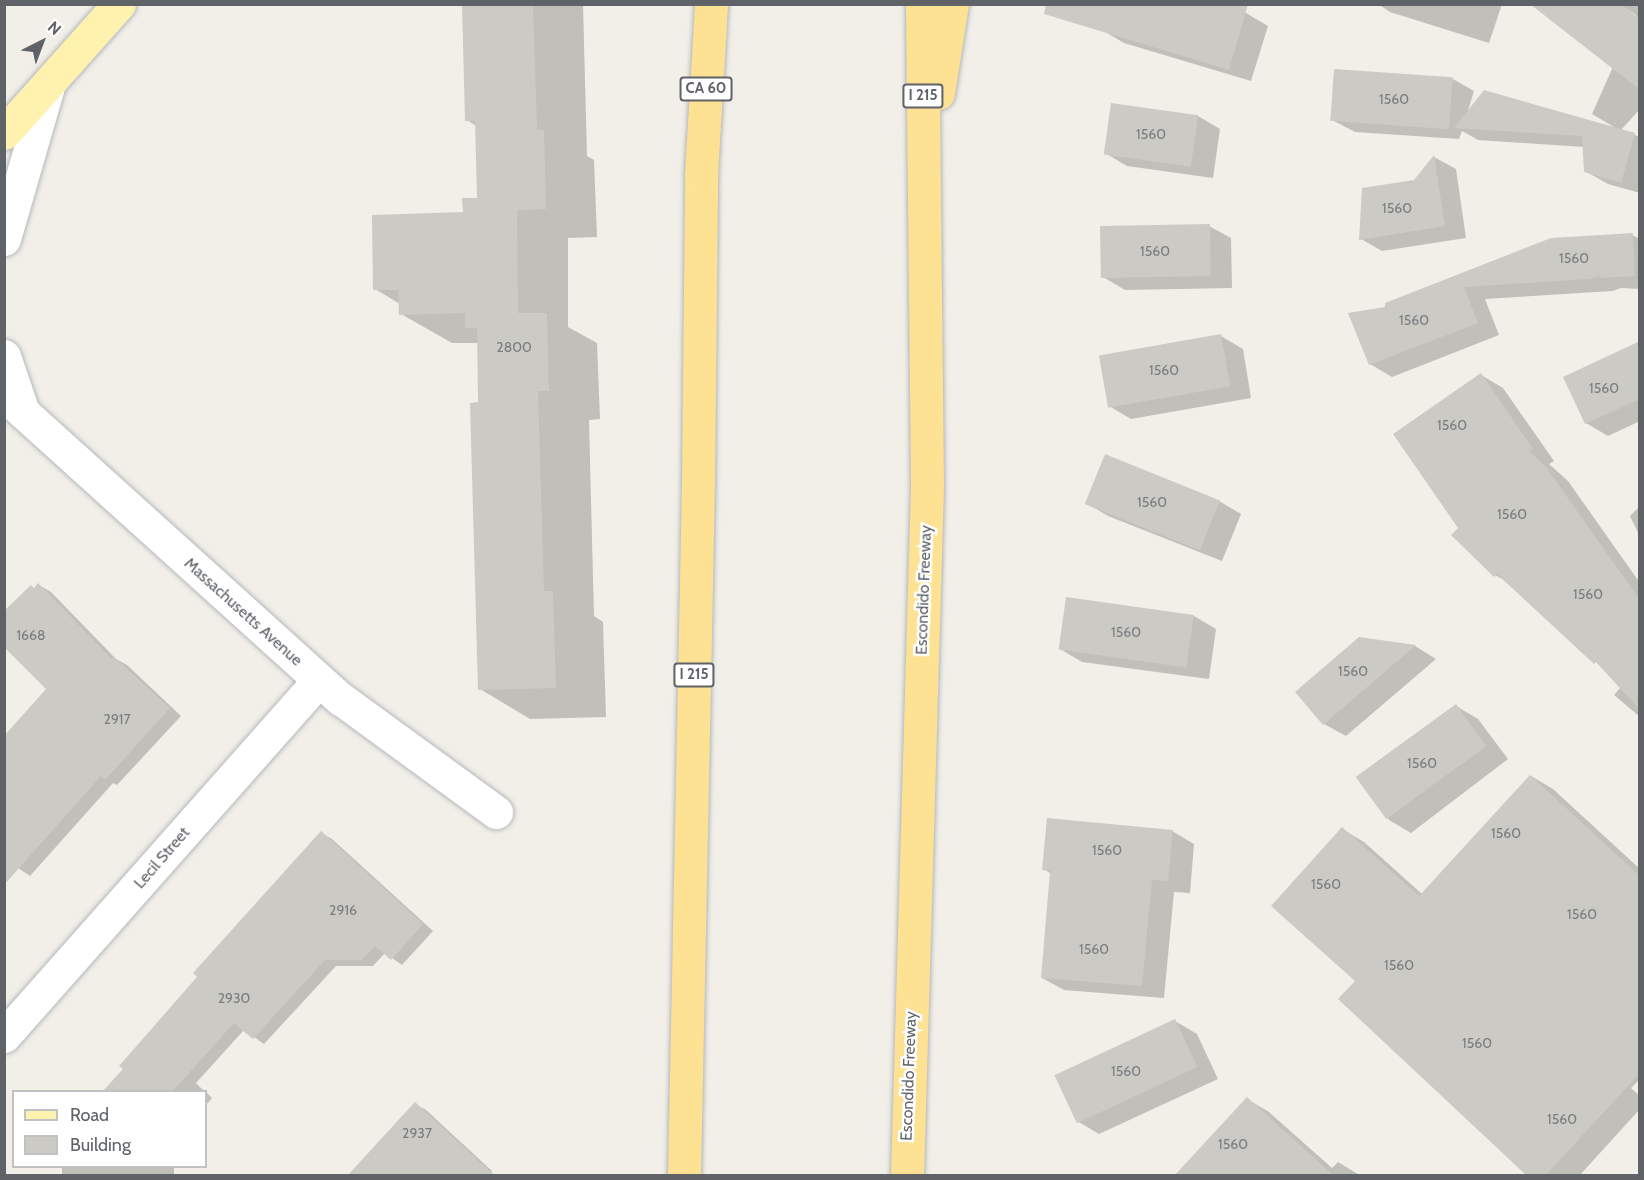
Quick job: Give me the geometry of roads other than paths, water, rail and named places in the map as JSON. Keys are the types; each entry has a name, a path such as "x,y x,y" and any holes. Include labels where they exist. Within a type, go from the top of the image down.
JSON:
{"highway":[{"name":"I 215","path":"684,1176 699,482 701,174 689,4"},
{"name":"CA 60","path":"701,174 711,4"},
{"name":"Escondido Freeway","path":"906,1176 927,484 922,4"},
{"path":"924,187 952,4"}],"main road":[{"path":"4,133 119,4"}],"street":[{"path":"4,240 49,83"},
{"path":"4,356 14,404"},
{"name":"Massachusetts Avenue","path":"14,404 319,680 496,812"},
{"name":"Lecil Street","path":"4,1036 319,680"}]}
